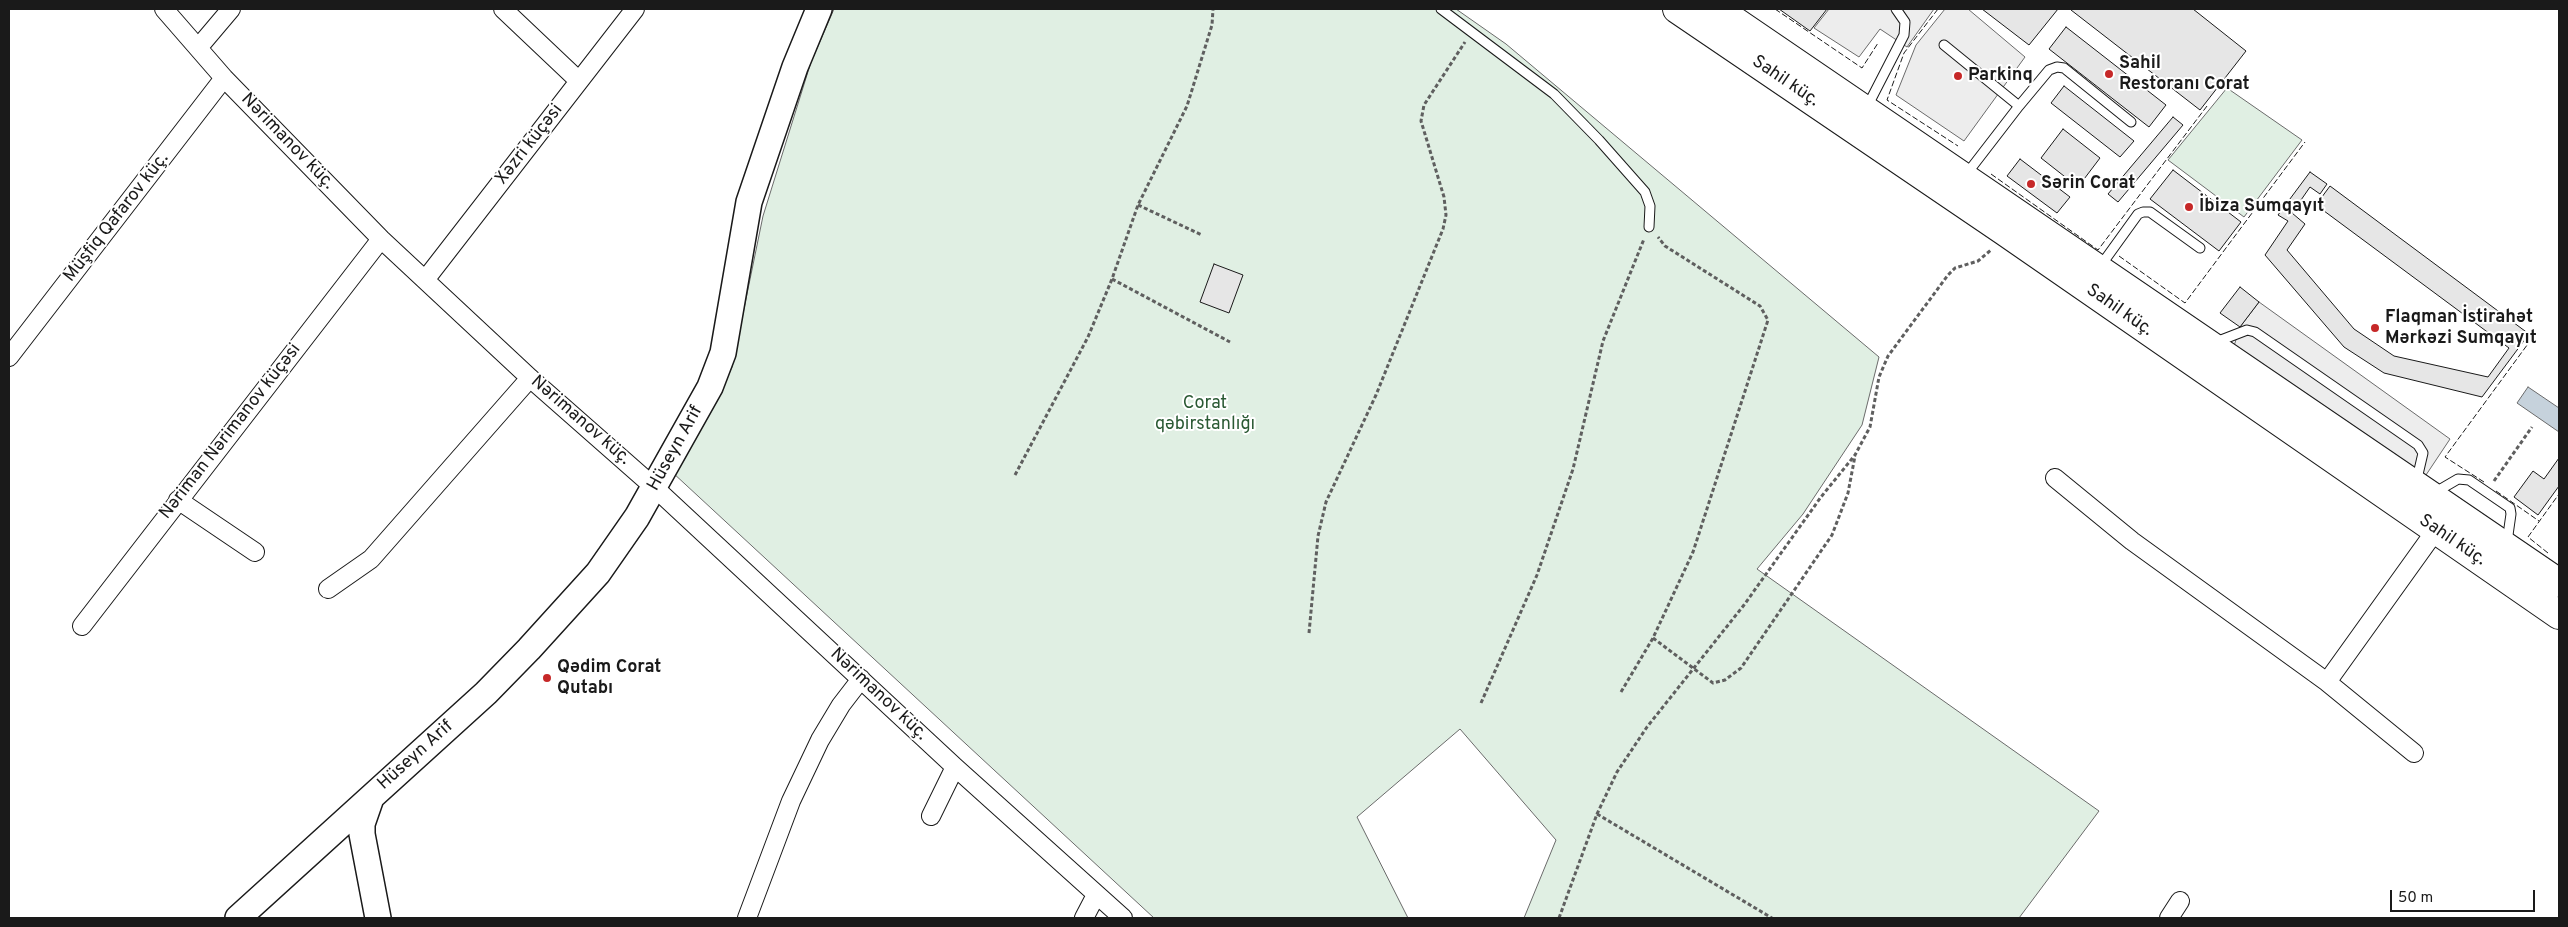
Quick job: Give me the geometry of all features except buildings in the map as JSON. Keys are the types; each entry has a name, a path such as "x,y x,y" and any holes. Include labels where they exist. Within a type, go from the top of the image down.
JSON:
{"main road":[{"name":"Sahil küç.","path":"1677,9 2004,231 2559,615"},
{"name":"Sahil küç.","path":"1716,9 1965,176 2559,584"}],"street":[{"name":"Nərimanov küç.","path":"164,9 224,78 381,239 530,378 655,488 955,767 1123,918"},
{"path":"198,48 231,9"},
{"path":"504,9 579,82"},
{"name":"Xəzri küçəsi","path":"425,280 635,9"},
{"name":"Hüseyn Arif","path":"238,918 486,692 529,649 598,573 619,545 655,488 710,387 723,353 751,194 795,67 819,9"},
{"name":"Müşfiq Qafarov küç.","path":"9,357 224,78"},
{"name":"Nəriman Nərimanov küçəsi","path":"82,626 381,239"},
{"path":"328,589 371,559 530,378"},
{"path":"2055,478 2132,541 2327,682 2414,753"},
{"path":"178,500 255,552"},
{"path":"2327,682 2436,530"},
{"path":"747,918 791,801 820,740 861,678"},
{"path":"931,816 955,767"},
{"path":"371,798 362,824 378,918"},
{"path":"321,843 343,837 353,840 366,853"},
{"path":"1084,918 1096,895"},
{"path":"2169,918 2180,901"}],"lane":[{"path":"1441,9 1554,94 1599,140 1645,192 1650,206 1649,226"},
{"path":"1866,110 1904,35 1905,22 1896,9"},
{"path":"1944,45 2018,106"},
{"path":"1965,176 2018,106 2049,70 2058,66 2064,68 2131,122"},
{"path":"2099,268 2138,214 2143,212 2150,212 2200,248"},
{"path":"2423,490 2458,479 2469,480 2487,492 2510,508 2511,514 2506,547"}],"path":[{"path":"1015,475 1088,338 1112,279 1138,205 1187,106 1212,26 1213,9"},
{"path":"1309,633 1318,536 1326,502 1376,395 1443,230 1446,215 1444,197 1421,121 1424,104 1472,31"},
{"path":"1138,205 1202,235"},
{"path":"1621,692 1653,638 1693,552 1768,320 1760,306 1664,246 1649,226"},
{"path":"1481,703 1537,575 1573,469 1603,341 1649,226"},
{"path":"1559,918 1597,814 1627,757 1647,727 1744,605 1821,497 1855,455 1870,427 1878,378 1888,356 1948,274 1955,268 1986,256 2004,231"},
{"path":"1112,279 1230,342"},
{"path":"2487,492 2532,427"},
{"path":"1653,638 1713,683 1725,680 1741,668 1832,535 1848,493 1855,455"},
{"path":"1597,814 1772,918"}],"green space":[{"name":"Corat qəbirstanlığı","path":"834,9 1456,9 1506,44 1879,357 1862,425 1803,514 1757,569 2099,811 2019,918 1524,918 1556,840 1460,729 1357,817 1408,918 1154,918 672,472 703,425 732,367 763,216 811,62"},
{"path":"2227,88 2302,140 2244,217 2168,160"}],"shaded area":[{"path":"1829,9 1934,9 1907,47 1880,29 1859,57 1814,28"},
{"name":"Parkinq","path":"1945,9 1968,9 2025,57 1964,141 1896,95 1916,45"},
{"path":"2259,302 2450,439 2424,478 2234,346 2240,327"},
{"path":"2528,387 2559,408 2559,432 2517,403"}],"fence":[{"path":"1775,9 1862,68 1878,43"},
{"path":"1938,9 1904,53 1887,100 1958,146"},
{"path":"1991,174 2098,250 2207,106"},
{"path":"2119,256 2185,303 2305,142"},
{"path":"2484,482 2445,457 2533,337"},
{"path":"2496,491 2539,521"},
{"path":"2548,553 2528,537 2559,494"}],"place":[{"name":"Sahil Restoranı Corat","path":"2109,74"},
{"name":"Parkinq","path":"1958,76"},
{"name":"Sərin Corat","path":"2031,184"},
{"name":"İbiza Sumqayıt","path":"2189,207"},
{"name":"Flaqman İstirahət Mərkəzi Sumqayıt","path":"2375,328"},
{"name":"Qədim Corat Qutabı","path":"547,678"}]}
